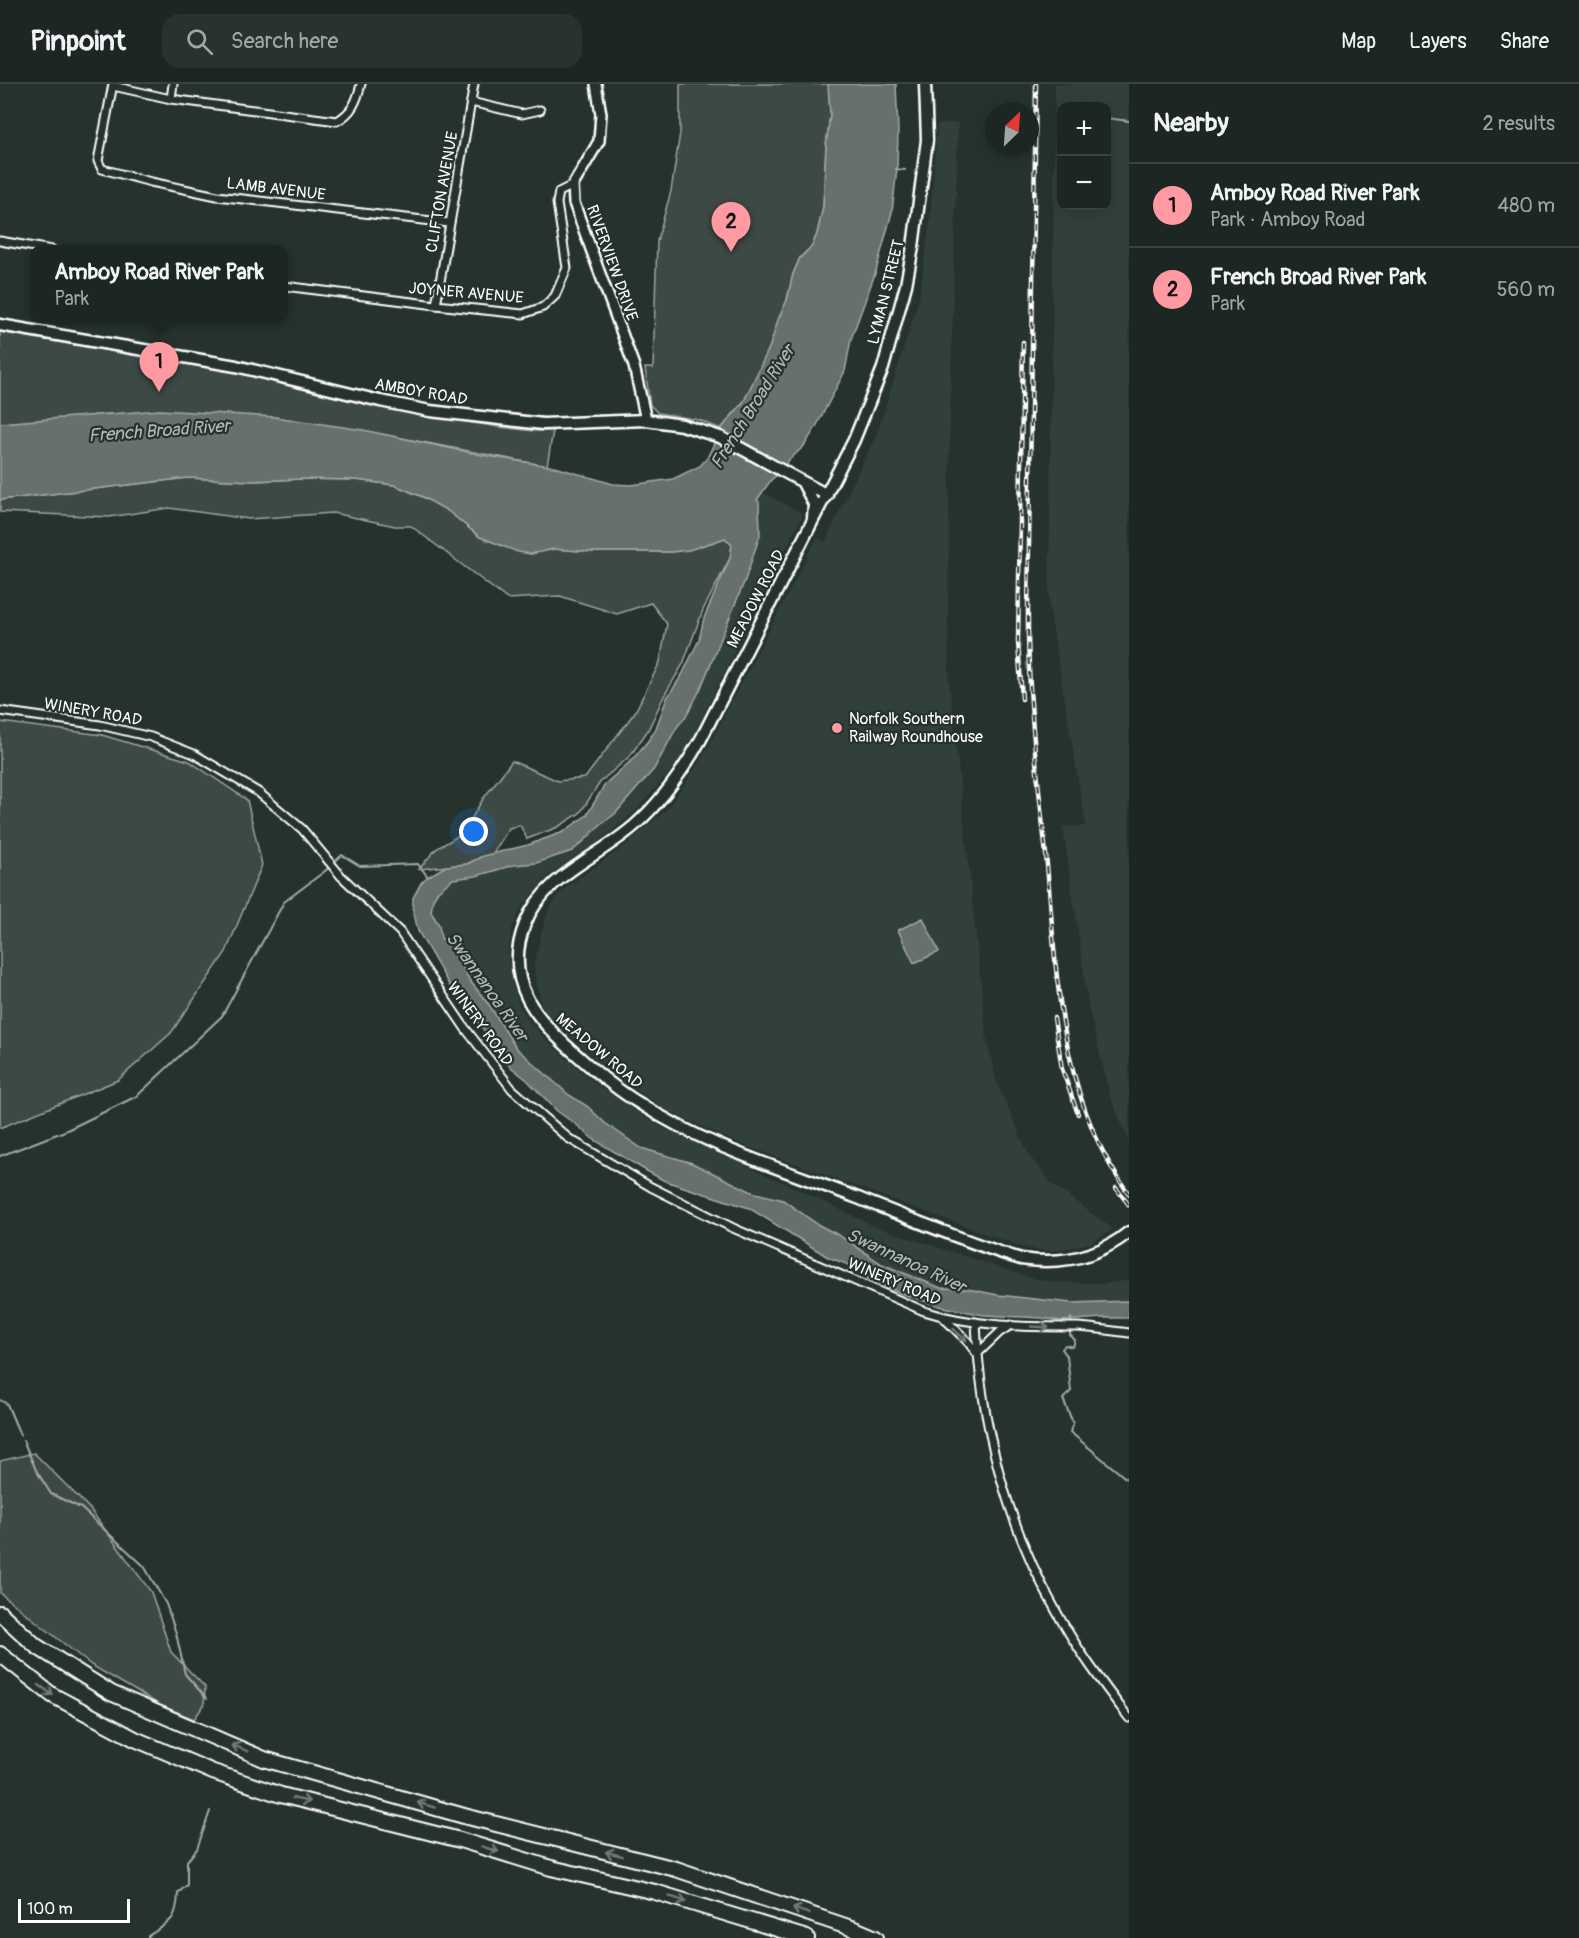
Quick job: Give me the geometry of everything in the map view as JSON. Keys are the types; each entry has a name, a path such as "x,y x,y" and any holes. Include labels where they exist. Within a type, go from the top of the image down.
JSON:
{"highway":[{"path":"0,1613 36,1646 111,1693 264,1759 464,1816 676,1869 876,1938"},
{"path":"0,1654 52,1695 135,1739 213,1772 281,1795 460,1840 551,1868 655,1892 807,1938"}],"main road":[{"name":"LYMAN STREET","path":"827,495 854,440 883,368 906,285 927,140 925,84"},
{"name":"AMBOY ROAD","path":"0,325 227,364 430,411 543,424 646,420 672,423 704,430 720,437 827,495"},
{"path":"802,483 814,504 812,524"},
{"name":"MEADOW ROAD","path":"827,495 705,732 679,774 635,825 555,881 534,906 524,925 519,955 520,974 527,998 539,1019 553,1034 607,1080 648,1109 700,1136 1021,1258 1038,1261 1066,1261 1083,1257 1110,1245 1129,1232"}],"street":[{"path":"171,99 173,84"},
{"path":"113,85 171,99 337,121 352,110 361,84"},
{"name":"CLIFTON AVENUE","path":"436,305 474,84"},
{"path":"573,185 599,141 601,114 596,84"},
{"name":"LAMB AVENUE","path":"113,85 98,162 102,169 217,196 449,223"},
{"path":"471,102 522,114 540,110"},
{"name":"JOYNER AVENUE","path":"288,286 523,314 543,307 555,296 567,268 557,203 559,192 573,185"},
{"name":"RIVERVIEW DRIVE","path":"573,185 574,203 634,366 646,420"},
{"path":"0,241 30,246"},
{"name":"WINERY ROAD","path":"0,711 100,725 151,737 194,754 258,792 302,829 341,876 400,932 465,1028 512,1089 568,1138 651,1187 734,1228 924,1311 943,1317 976,1322 1078,1327 1129,1333"},
{"path":"943,1317 977,1354"},
{"path":"976,1322 977,1354 985,1410 1007,1503 1055,1610 1094,1673 1129,1718"},
{"path":"977,1354 1000,1332 1011,1325"}],"shaded area":[{"path":"680,84 828,84 829,87 830,115 823,207 817,234 812,246 800,258 793,274 787,300 764,362 744,401 721,429 699,420 658,413 650,405 645,368 653,368 657,241 671,191 680,133"},
{"path":"1055,84 1129,84 1129,1141 1110,1096 1089,1009 1063,827 1086,826 1049,606"},
{"path":"958,123 950,406 949,680 987,1041 997,1083 1031,1158 1052,1184 1113,1229 1090,1243 1054,1251 1019,1246 733,1141 670,1112 615,1076 550,1018 542,1006 535,977 534,964 540,938 548,911 559,894 623,847 665,811 686,783 708,747 817,538 825,542 878,431 919,299 930,223 937,124"},
{"path":"0,332 239,373 411,413 499,427 553,431 547,466 386,435 274,417 109,414 0,425"},
{"path":"188,478 252,481 356,480 394,485 448,511 480,537 531,554 554,549 593,552 672,552 725,538 732,545 730,558 703,610 683,664 648,730 630,756 601,781 580,813 558,827 527,839 520,825 509,828 492,855 483,856 467,864 419,869 436,849 463,833 483,799 512,761 558,781 585,778 635,712 660,662 667,624 651,603 617,614 560,596 507,599 411,526 395,526 333,513 249,519 169,508 109,517 0,512 0,500"},
{"path":"762,492 803,514 688,747 674,767 634,813 594,846 548,876 522,906 512,929 508,955 512,984 520,1007 544,1038 593,1082 654,1123 686,1139 876,1227 1031,1278 1053,1282 1105,1284 1129,1280 1129,1301 1072,1303 998,1295 968,1289 941,1288 882,1264 783,1200 752,1192 692,1163 642,1148 569,1095 516,1048 490,1006 470,981 452,947 441,938 439,926 431,912 433,899 438,891 453,879 476,876 514,865 536,863 581,844 615,814 654,769 700,690 745,580 757,501"},
{"path":"0,722 102,735 189,761 247,800 262,865 226,952 171,1033 118,1080 0,1128"},
{"path":"34,1453 90,1509 151,1592 171,1652 205,1687 204,1705 194,1719 160,1705 91,1665 0,1593 0,1461"}],"water":[{"name":"French Broad River","path":"828,84 896,84 897,168 892,212 876,271 851,339 845,371 804,446 771,480 757,500 759,502 760,535 745,580 700,690 654,769 615,814 581,844 572,851 536,863 514,865 476,876 453,879 438,891 433,899 431,912 439,925 441,938 452,947 470,981 490,1006 516,1048 569,1095 587,1106 605,1123 641,1148 692,1163 752,1192 783,1200 882,1264 941,1288 968,1289 998,1295 1072,1303 1129,1301 1129,1318 1061,1321 984,1315 939,1306 868,1279 854,1267 828,1257 749,1208 665,1181 593,1139 557,1111 512,1068 451,988 418,931 413,898 427,877 446,866 467,864 483,856 528,845 563,832 587,815 605,784 632,760 647,742 655,731 667,698 682,675 699,640 704,618 730,558 732,545 725,538 689,550 672,552 593,552 554,549 531,554 518,552 480,537 448,511 423,497 394,485 356,480 252,481 188,478 0,500 0,423 160,410 274,417 363,430 482,455 555,467 613,484 631,485 673,479 700,466 707,458 721,429 744,401 770,346 787,300 793,274 800,258 812,246 817,234 823,207 830,115"},
{"path":"923,918 939,952 914,963 898,930"}],"waterway":[{"path":"1111,119 1129,121"},
{"path":"896,169 905,170"},
{"path":"0,1156 65,1131 137,1096 222,1016 284,902 342,855 360,866 418,864 428,877"},
{"path":"1071,1318 1070,1335 1075,1340 1073,1347 1065,1345 1062,1349 1067,1356 1071,1391 1063,1399 1073,1423 1070,1432 1129,1481"},
{"path":"0,1400 7,1404 20,1435"},
{"path":"23,1440 36,1470 51,1494 81,1508 144,1566 166,1604 176,1633 185,1674 207,1699"},
{"path":"148,1938 167,1924 174,1915 178,1893 187,1885 187,1861 197,1849 210,1811"}],"railway":[{"path":"1036,84 1028,610 1033,732 1053,942 1065,1031 1074,1074 1087,1116 1105,1156 1129,1194"},
{"path":"1022,699 1018,642 1023,342"},
{"path":"1054,1018 1062,1069 1078,1114"},
{"path":"1116,1188 1129,1205"}],"place":[{"name":"French Broad River Park","path":"731,252"},
{"name":"Amboy Road River Park","path":"159,392"},
{"name":"Norfolk Southern Railway Roundhouse","path":"837,728"}],"water label":[{"name":"Swannanoa River","path":"487,987"},
{"name":"Swannanoa River","path":"906,1261"}]}
